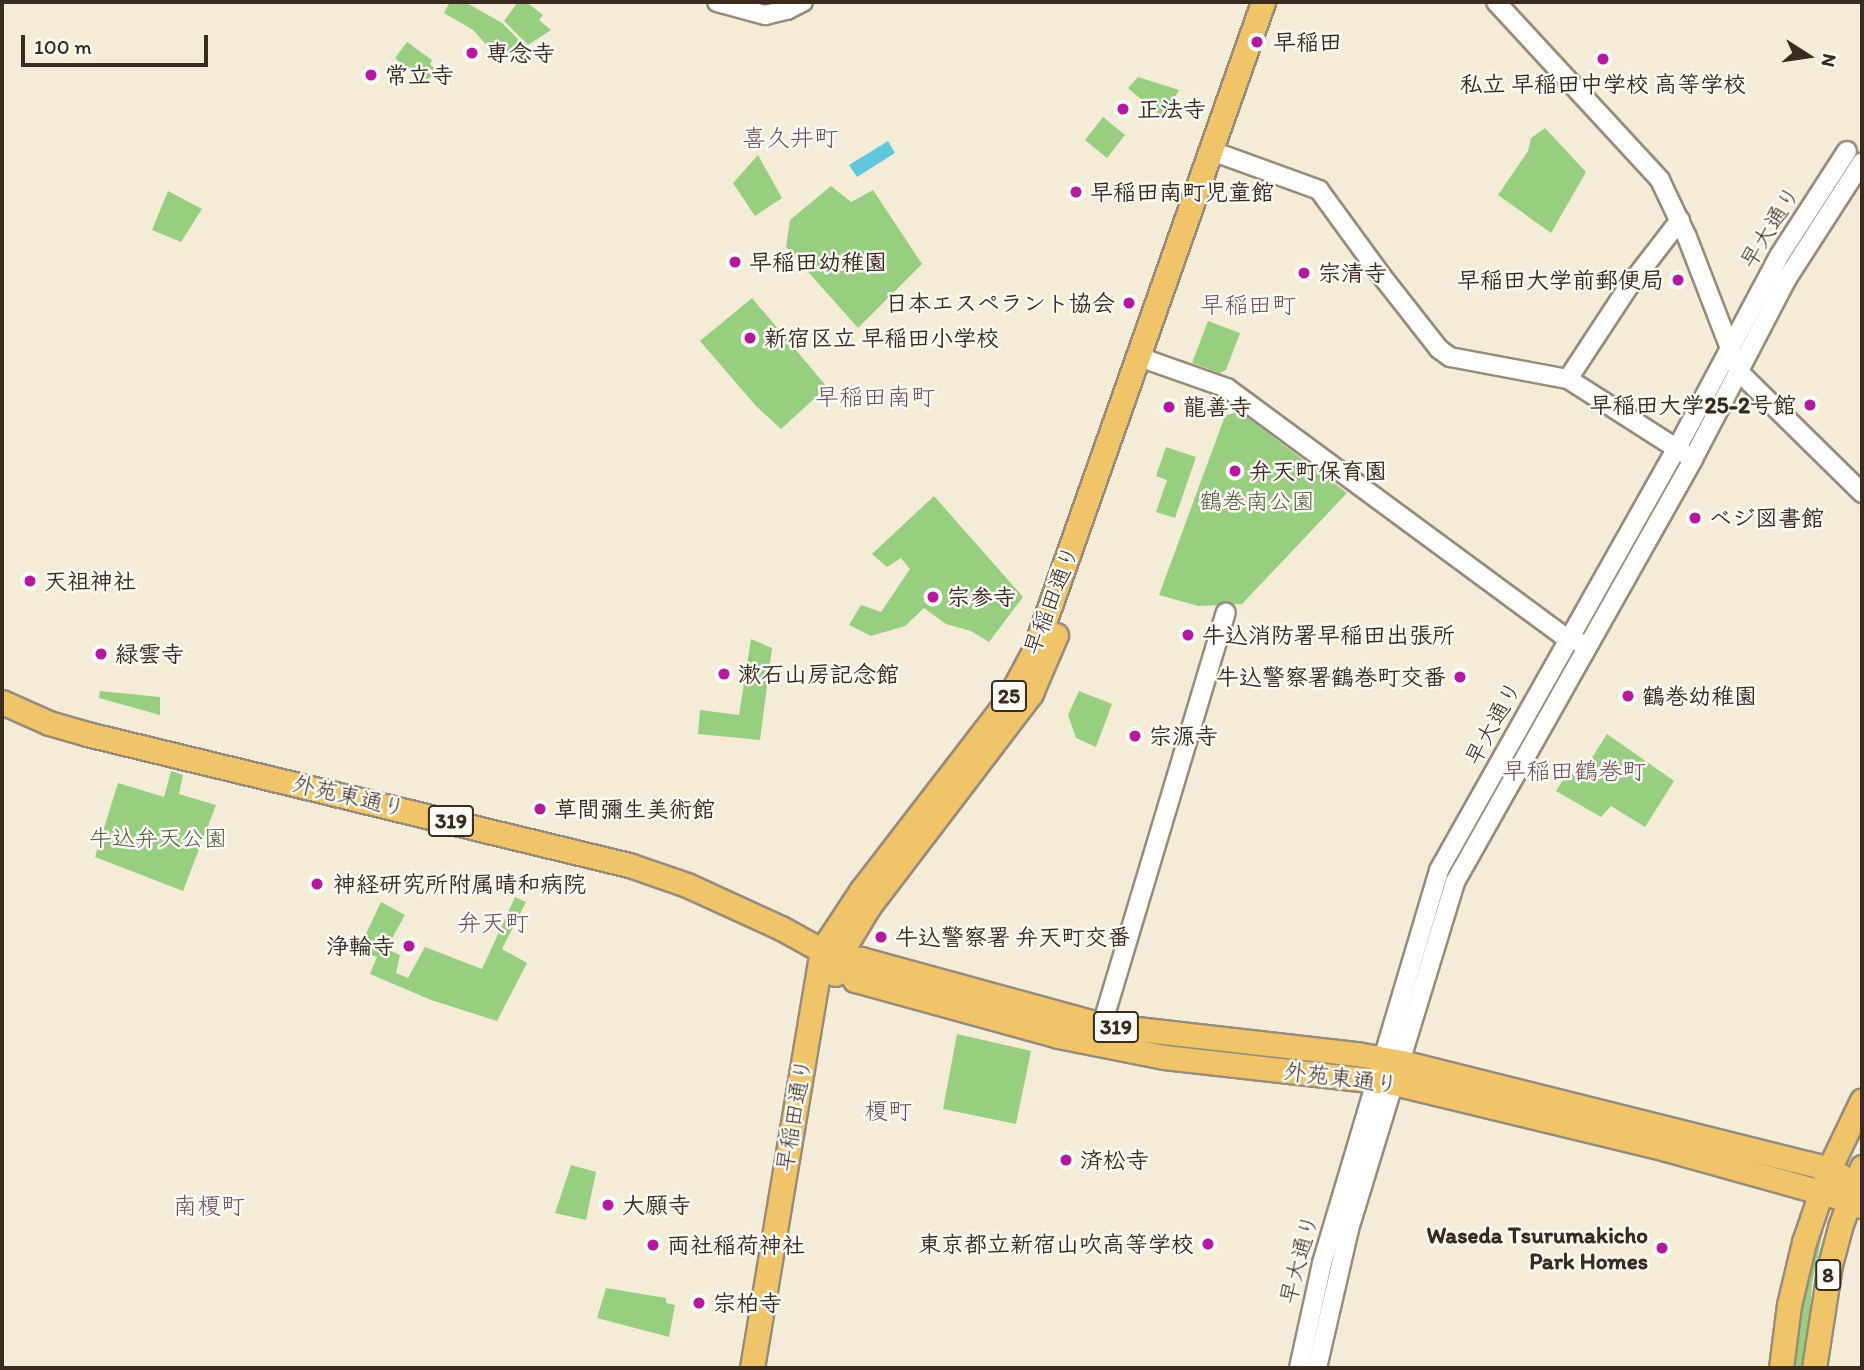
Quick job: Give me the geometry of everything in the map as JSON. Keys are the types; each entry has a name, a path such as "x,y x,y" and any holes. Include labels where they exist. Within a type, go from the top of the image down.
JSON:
{"main road":[{"name":"早稲田通り","path":"1219,153 1263,2"},
{"name":"早稲田通り","path":"752,1368 830,955 1031,692 1054,641 1145,359 1219,153 1279,2"},
{"name":"外苑東通り","path":"2,691 49,723"},
{"name":"外苑東通り","path":"2,702 49,723 629,865 700,891 830,955 862,958 1099,1035 1388,1071 1857,1189"},
{"name":"早稲田通り","path":"766,1368 825,1014 830,955"},
{"name":"8","path":"1781,1368 1795,1273 1825,1180 1862,1100"},
{"name":"8","path":"1814,1368 1821,1310 1857,1189"}],"street":[{"path":"717,2 765,15 787,10 803,2"},
{"path":"1496,2 1653,170 1680,220 1739,372 1862,493"},
{"name":"早大通り","path":"1317,1368 1439,870 1677,448 1779,256 1847,151"},
{"path":"1219,153 1319,190 1331,202 1381,275 1439,349 1450,357 1568,379 1693,459"},
{"name":"早大通り","path":"1299,1368 1322,1263 1455,882 1693,459 1786,280 1862,162"},
{"path":"1568,379 1629,286 1680,220"},
{"path":"1145,359 1227,388 1568,639 1589,646"},
{"path":"1099,1035 1226,613"}],"green space":[{"path":"450,2 465,2 502,23 524,45 500,60 473,30 444,13"},
{"path":"518,2 526,2 543,15 539,20 551,30 528,45 504,21"},
{"path":"407,42 432,60 430,64 435,69 434,75 424,82 395,58"},
{"path":"1138,77 1179,90 1163,118 1128,88"},
{"path":"1103,117 1125,135 1107,158 1085,140"},
{"path":"1545,128 1586,172 1551,233 1498,195 1528,151 1531,138"},
{"path":"758,155 782,198 755,216 733,183"},
{"path":"831,186 851,202 873,190 922,264 858,328 786,247 790,220"},
{"path":"168,191 202,209 181,242 152,230"},
{"path":"752,298 827,387 781,429 756,406 700,341"},
{"path":"1208,321 1240,333 1226,370 1220,373 1192,363"},
{"name":"鶴巻南公園","path":"1239,411 1347,493 1242,604 1198,606 1159,595 1225,416"},
{"path":"1166,447 1196,457 1175,518 1156,512 1167,480 1156,476"},
{"path":"934,496 1023,597 989,642 971,631 946,624 924,608 905,626 871,636 849,625 861,605 881,612 910,569 901,558 887,567 872,554"},
{"path":"751,639 772,648 760,740 698,734 700,710 739,715"},
{"path":"100,691 160,697 160,715 99,698"},
{"path":"1079,691 1112,704 1096,747 1076,738 1068,715"},
{"path":"1607,734 1674,781 1645,827 1611,806 1601,817 1556,791 1568,772 1579,778"},
{"name":"牛込弁天公園","path":"171,771 183,775 179,794 216,805 183,891 95,857 118,783 164,797"},
{"path":"515,897 526,902 502,949 527,963 497,1021 431,1000 370,974 377,957 358,951 381,902 405,915 386,949 400,955 396,973 408,978 425,947 482,969"},
{"path":"957,1034 1031,1051 1016,1124 943,1109"},
{"path":"571,1165 596,1172 586,1220 555,1213"},
{"path":"1818,1224 1824,1226 1812,1284 1805,1368 1789,1368 1792,1342"},
{"path":"606,1288 666,1298 666,1303 675,1305 669,1337 597,1318"}],"water":[{"path":"888,141 895,153 857,177 849,165"}],"place":[{"name":"早稲田","path":"1257,42"},
{"name":"専念寺","path":"472,53"},
{"name":"私立 早稲田中学校 高等学校","path":"1603,59"},
{"name":"常立寺","path":"371,75"},
{"name":"正法寺","path":"1123,109"},
{"name":"早稲田南町児童館","path":"1076,192"},
{"name":"早稲田幼稚園","path":"735,262"},
{"name":"宗清寺","path":"1304,273"},
{"name":"早稲田大学前郵便局","path":"1678,280"},
{"name":"日本エスペラント協会","path":"1129,303"},
{"name":"新宿区立 早稲田小学校","path":"750,338"},
{"name":"早稲田大学25-2号館","path":"1810,405"},
{"name":"龍善寺","path":"1169,407"},
{"name":"弁天町保育園","path":"1235,471"},
{"name":"ベジ図書館","path":"1695,518"},
{"name":"天祖神社","path":"30,581"},
{"name":"宗参寺","path":"933,597"},
{"name":"牛込消防署早稲田出張所","path":"1188,635"},
{"name":"緑雲寺","path":"101,654"},
{"name":"漱石山房記念館","path":"724,674"},
{"name":"牛込警察署鶴巻町交番","path":"1460,677"},
{"name":"鶴巻幼稚園","path":"1628,696"},
{"name":"宗源寺","path":"1135,736"},
{"name":"草間彌生美術館","path":"540,809"},
{"name":"神経研究所附属晴和病院","path":"317,884"},
{"name":"牛込警察署 弁天町交番","path":"881,937"},
{"name":"浄輪寺","path":"409,946"},
{"name":"済松寺","path":"1066,1160"},
{"name":"大願寺","path":"608,1205"},
{"name":"東京都立新宿山吹高等学校","path":"1208,1244"},
{"name":"両社稲荷神社","path":"653,1245"},
{"name":"Waseda Tsurumakicho Park Homes","path":"1662,1248"},
{"name":"宗柏寺","path":"699,1303"}],"district":[{"name":"喜久井町","path":"790,138"},
{"name":"早稲田町","path":"1248,305"},
{"name":"早稲田南町","path":"875,397"},
{"name":"早稲田鶴巻町","path":"1574,771"},
{"name":"弁天町","path":"493,923"},
{"name":"榎町","path":"888,1111"},
{"name":"南榎町","path":"209,1206"}]}
